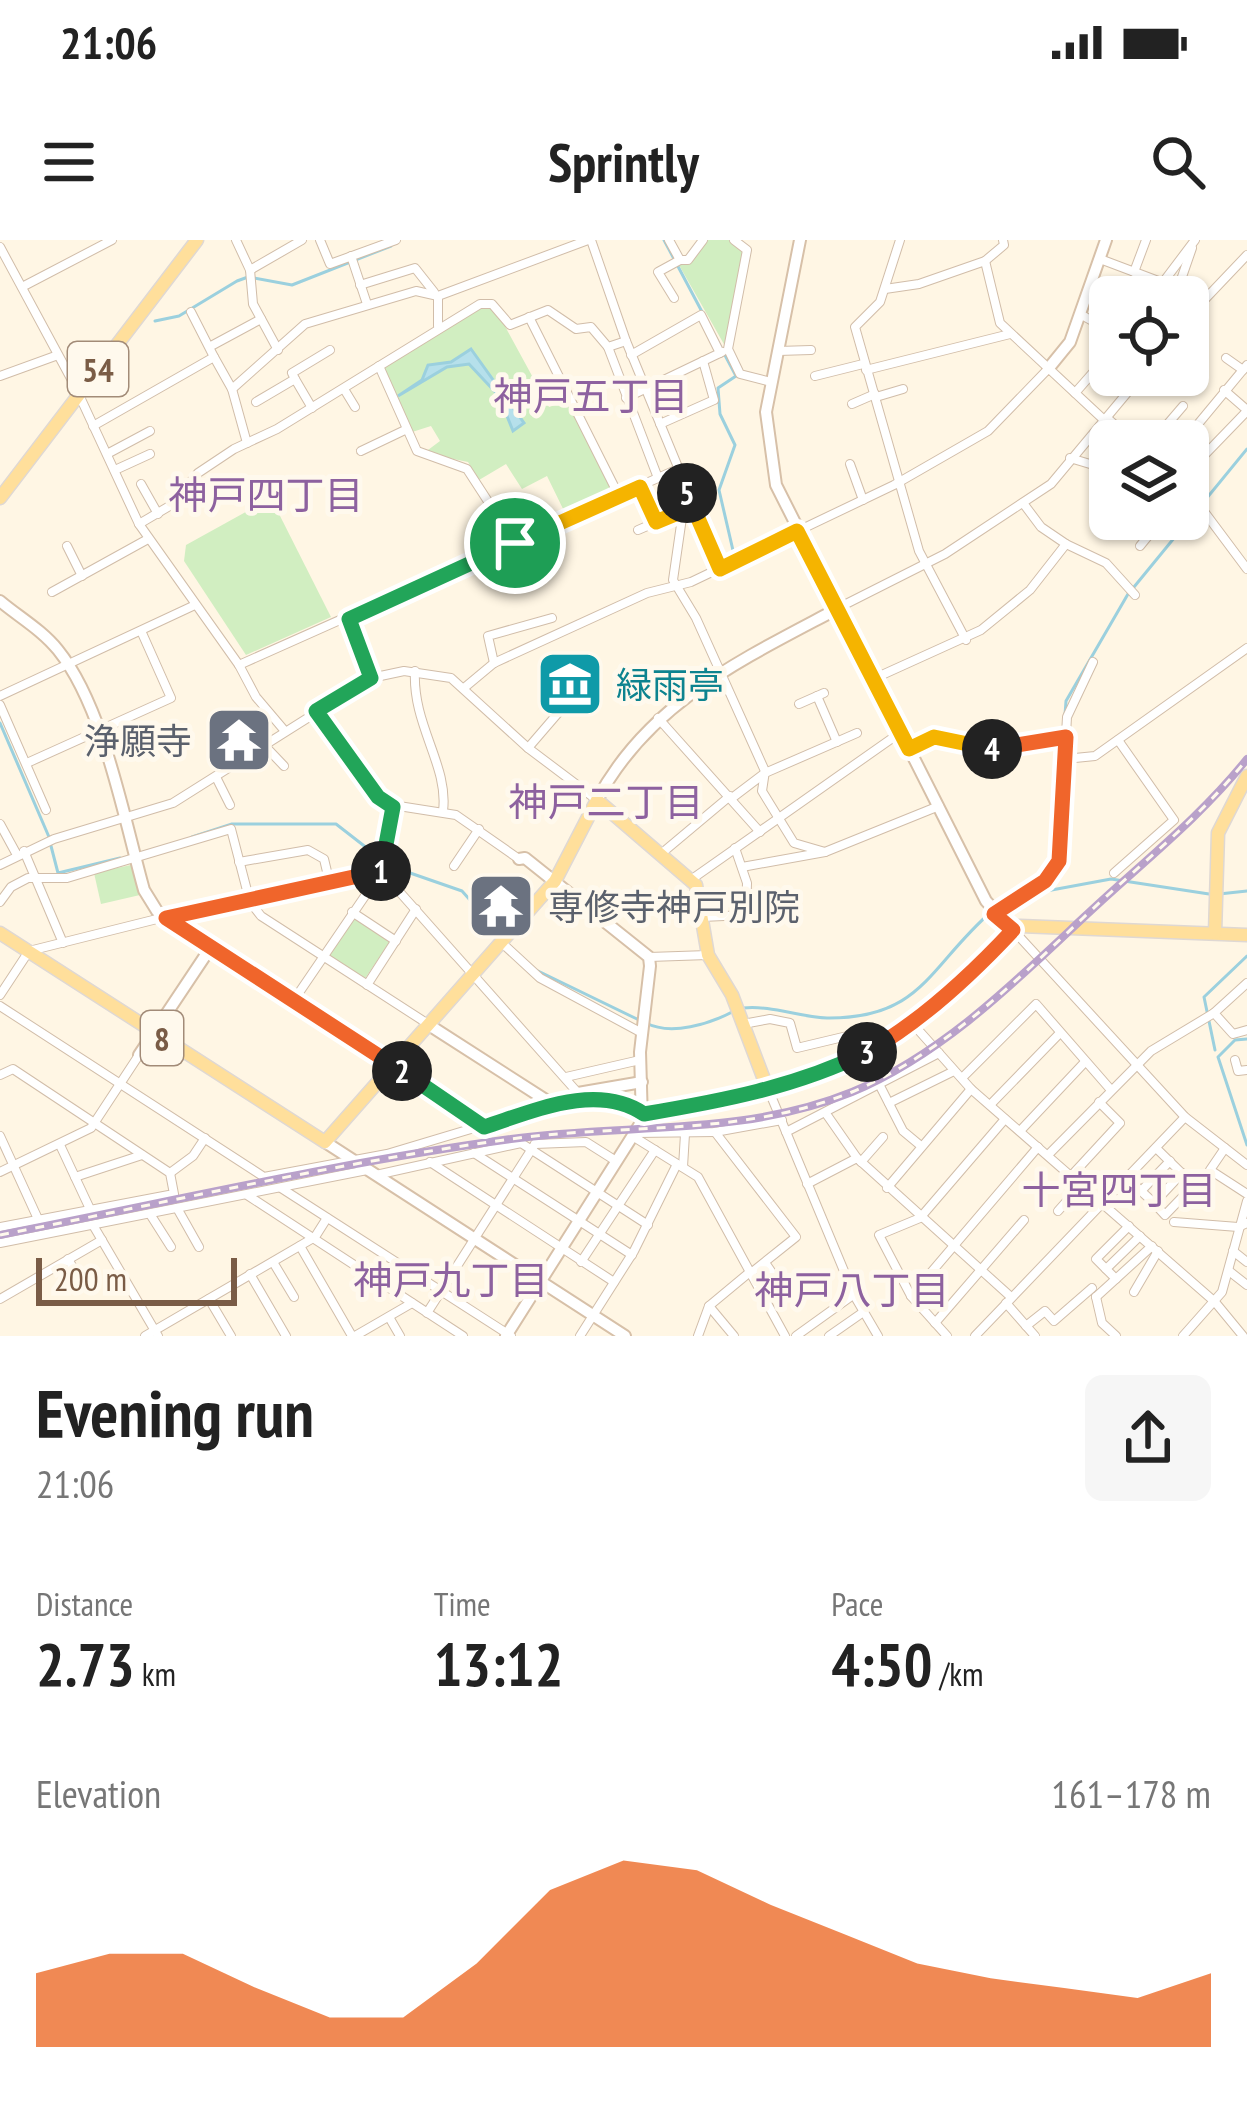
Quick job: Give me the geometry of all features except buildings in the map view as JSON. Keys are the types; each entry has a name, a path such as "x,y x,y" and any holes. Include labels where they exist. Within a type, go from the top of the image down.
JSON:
{"main road":[{"name":"54","path":"0,498 197,240"},
{"path":"1215,933 1218,833 1247,776"},
{"path":"325,1142 554,880 597,800 692,879 708,955 732,995 768,1090 869,1051 912,1023 1013,930 1032,924 1247,935"},
{"name":"8","path":"0,932 325,1142"}],"street":[{"path":"22,287 112,240"},
{"path":"236,240 261,319 278,350"},
{"path":"250,275 302,240"},
{"path":"320,240 330,264 352,259 373,244 396,240"},
{"path":"232,389 305,324 416,291 436,295 592,240 631,355 720,569"},
{"path":"669,240 676,261"},
{"path":"674,298 658,272 688,260 703,240"},
{"path":"724,351 747,250 734,240"},
{"path":"800,240 771,382 767,443 776,485 797,531 994,914 1185,1117 1247,1165"},
{"path":"900,240 874,311 855,327 925,565 966,640"},
{"path":"885,289 919,284 985,261 1003,240"},
{"path":"464,688 494,663 720,569 863,500 988,431 1070,342 1106,240"},
{"path":"1134,272 1146,240"},
{"path":"1166,276 1195,240 1182,276"},
{"path":"0,248 58,355 139,524 239,665 256,698 284,730"},
{"path":"1209,295 1247,255"},
{"path":"352,259 367,304"},
{"path":"1100,259 1145,276"},
{"path":"985,261 993,279 994,309 1012,334 1108,420"},
{"path":"360,285 415,268 436,295 438,326"},
{"path":"139,524 177,501 198,473 344,389 438,326 488,302 510,325 553,312 576,329 591,327 608,347 658,478"},
{"path":"191,312 232,389 247,443"},
{"path":"1080,314 1089,319"},
{"path":"631,355 701,315 740,374 771,382"},
{"path":"529,317 577,403 619,496"},
{"path":"211,346 261,319"},
{"path":"815,376 1012,334"},
{"path":"608,347 626,341"},
{"path":"312,408 292,374 329,350"},
{"path":"778,351 811,350"},
{"path":"626,398 724,351"},
{"path":"0,376 58,355"},
{"path":"93,426 214,357"},
{"path":"1202,420 1245,367 1226,358"},
{"path":"660,424 714,400 703,361"},
{"path":"379,367 397,400 404,430 422,456 466,469 515,543"},
{"path":"1075,393 1089,377"},
{"path":"256,402 295,380"},
{"path":"344,389 355,407"},
{"path":"852,404 904,389"},
{"path":"1209,451 1247,411 1224,390"},
{"path":"0,865 49,841 173,803 371,678 415,671 448,676 528,748 597,800 625,754 658,718 720,672 925,565 1023,503 1058,478 1124,396"},
{"path":"1171,420 1183,406"},
{"path":"362,451 404,430"},
{"path":"107,454 150,431"},
{"path":"115,470 150,454"},
{"path":"1070,458 1089,464"},
{"path":"850,464 863,500"},
{"path":"239,665 678,469"},
{"path":"141,484 158,514"},
{"path":"640,487 656,522"},
{"path":"686,490 675,584 765,773 762,791 794,843 825,852"},
{"path":"1023,503 1041,527 1122,574 1125,586 1135,595"},
{"path":"638,530 680,512"},
{"path":"1209,516 1247,568"},
{"path":"52,592 148,539"},
{"path":"1140,546 1145,540"},
{"path":"873,679 966,640 1020,599 1066,544"},
{"path":"68,546 82,576"},
{"path":"0,601 48,639 68,665 98,731 146,896 166,918 484,1127"},
{"path":"46,810 0,700 195,604"},
{"path":"494,663 488,636 552,618"},
{"path":"349,619 371,678"},
{"path":"27,764 171,698 142,633"},
{"path":"1065,759 1089,759 1247,648"},
{"path":"994,914 1055,870 1063,850 1062,737 1070,702 1093,662"},
{"path":"415,671 416,712 442,782 443,811"},
{"path":"799,704 820,694 837,742"},
{"path":"528,748 565,705"},
{"path":"316,711 378,797 393,807 443,811 478,830 518,859 525,858 649,957 708,955"},
{"path":"658,718 760,832"},
{"path":"662,853 765,773 857,733"},
{"path":"692,879 901,733"},
{"path":"909,749 934,737 1000,751 1062,737"},
{"path":"1114,874 1174,820 1118,740"},
{"path":"264,745 284,766"},
{"path":"217,779 230,805"},
{"path":"742,867 825,852 939,806"},
{"path":"294,1000 384,865 393,807"},
{"path":"0,824 37,877 63,943"},
{"path":"0,902 16,884 37,877 67,878 231,829 249,896 261,916 552,1105"},
{"path":"454,866 478,830"},
{"path":"701,917 746,915 742,867 735,848"},
{"path":"239,862 308,850 324,859 329,880"},
{"path":"0,995 28,951 384,865"},
{"path":"384,865 416,909 566,1077 578,1097"},
{"path":"367,986 416,909"},
{"path":"352,911 396,940"},
{"path":"504,941 540,978 642,1031"},
{"path":"0,1172 95,1124 211,947"},
{"path":"280,1187 508,1335 644,1114 640,1060 649,957"},
{"path":"1048,1155 1137,1066 1247,983"},
{"path":"937,993 947,1004"},
{"path":"889,1103 958,1075 1036,1004 1112,1090"},
{"path":"0,1006 264,1177 353,1161 642,1082"},
{"path":"1209,1016 1233,1034 1247,1030"},
{"path":"742,1021 790,1022 797,1048 864,1031 869,1051"},
{"path":"912,1023 971,1089 1215,1302 1245,1336"},
{"path":"990,1105 1060,1033"},
{"path":"786,1132 827,1115 938,1053"},
{"path":"566,1077 640,1060"},
{"path":"1235,1060 1238,1071 1247,1070"},
{"path":"1020,1131 1084,1063"},
{"path":"0,1075 13,1070 144,1155 170,1173 174,1194 0,1227"},
{"path":"879,1084 903,1131 921,1146"},
{"path":"886,1188 971,1089"},
{"path":"578,1097 622,1099 644,1114 768,1090 862,1313 878,1336"},
{"path":"1072,1175 1120,1123 1099,1102"},
{"path":"827,1115 859,1160 981,1270 1035,1336"},
{"path":"975,1336 1185,1117"},
{"path":"947,1336 911,1296 879,1235 920,1218 1006,1119"},
{"path":"635,1135 715,1132 782,1120"},
{"path":"698,1336 709,1306 796,1237 715,1132"},
{"path":"580,1336 632,1255 680,1166 686,1134"},
{"path":"635,1135 698,1177 785,1336"},
{"path":"0,1136 38,1220"},
{"path":"170,1173 194,1156 205,1138"},
{"path":"807,1184 859,1160 883,1138"},
{"path":"325,1142 625,1336"},
{"path":"0,1243 473,1153 586,1142 617,1162"},
{"path":"60,1145 90,1209"},
{"path":"530,1146 648,1225"},
{"path":"428,1313 530,1146"},
{"path":"911,1296 1038,1147"},
{"path":"1127,1178 1166,1215 1196,1187 1156,1148"},
{"path":"1184,1336 1215,1302 1243,1225 1247,1197 1210,1169 1225,1148"},
{"path":"581,1262 655,1150"},
{"path":"473,1153 632,1255"},
{"path":"75,1177 144,1155"},
{"path":"429,1161 614,1282"},
{"path":"1141,1191 1169,1161"},
{"path":"1154,1203 1182,1173"},
{"path":"1058,1211 1082,1184"},
{"path":"246,1195 463,1336"},
{"path":"177,1208 199,1246"},
{"path":"150,1214 171,1247"},
{"path":"145,1336 313,1238 327,1218"},
{"path":"935,1323 1024,1220"},
{"path":"1174,1222 1243,1225"},
{"path":"93,1225 156,1333"},
{"path":"1116,1280 1096,1258 1129,1226"},
{"path":"1106,1269 1140,1236"},
{"path":"0,1299 102,1240"},
{"path":"300,1246 355,1336 412,1303"},
{"path":"1026,1326 1045,1311 1054,1321 1155,1248"},
{"path":"1134,1292 1155,1248"},
{"path":"1233,1251 1247,1262"},
{"path":"68,1259 83,1286"},
{"path":"273,1262 294,1297"},
{"path":"766,1263 788,1295 806,1290"},
{"path":"1229,1271 1247,1285"},
{"path":"250,1274 286,1336"},
{"path":"1092,1290 1102,1323 1116,1336"},
{"path":"796,1336 854,1295"},
{"path":"208,1299 230,1336"},
{"path":"709,1306 734,1336"},
{"path":"829,1336 862,1313"},
{"path":"389,1316 400,1336"}],"green space":[{"path":"707,240 730,240 743,251 725,346 679,265 689,263"},
{"path":"480,306 494,306 549,407 573,399 614,496 567,517 547,476 522,489 506,464 479,480 468,462 424,453 440,441 431,426 409,433 383,365"},
{"path":"271,498 331,617 246,655 184,561 186,545"},
{"path":"131,865 140,895 101,904 94,873"},
{"path":"355,916 391,940 364,980 328,954"}],"water":[{"path":"471,349 524,423 513,431 499,396 469,364 447,367 398,396 422,380 428,365 451,362"}],"waterway":[{"path":"664,240 736,376 718,388 720,414 735,445 719,490 735,559"},
{"path":"155,321 179,316 248,277 292,285 391,246"},
{"path":"1134,587 1247,449"},
{"path":"1057,825 1066,701 1128,594"},
{"path":"0,723 49,837"},
{"path":"192,837 232,824 336,824 390,866 462,891 501,935"},
{"path":"51,846 58,873 120,858"},
{"path":"998,906 1037,879 1056,852"},
{"path":"1030,894 1111,879 1209,894"},
{"path":"1219,894 1247,891"},
{"path":"743,1008 827,1018 884,1009 921,986 991,912"},
{"path":"1215,1050 1204,997 1247,956"},
{"path":"538,971 637,1019"},
{"path":"646,1023 690,1027 734,1011"},
{"path":"1247,1039 1235,1040 1218,1057 1247,1145"}],"railway":[{"path":"0,1235 383,1159 554,1134 726,1122 768,1116 852,1092 916,1058 1003,992 1189,822 1247,759"}],"place":[{"name":"緑雨亭","path":"570,684"},
{"name":"浄願寺","path":"239,740"},
{"name":"専修寺神戸別院","path":"501,906"}],"district":[{"name":"神戸五丁目","path":"591,395"},
{"name":"神戸四丁目","path":"266,494"},
{"name":"神戸二丁目","path":"606,801"},
{"name":"十宮四丁目","path":"1119,1189"},
{"name":"神戸九丁目","path":"451,1279"},
{"name":"神戸八丁目","path":"852,1289"}],"route":[{"path":"640,487 656,522 680,512 686,490 720,569 797,531 909,749 934,737 1008,751 1066,737 1063,850 1055,870 994,914 1013,930 1001,943 940,1001 869,1051 768,1090 644,1114 622,1099 578,1101 484,1127 166,918 384,868 393,807 378,797 316,711 371,678 349,619 515,543 640,487"}]}
